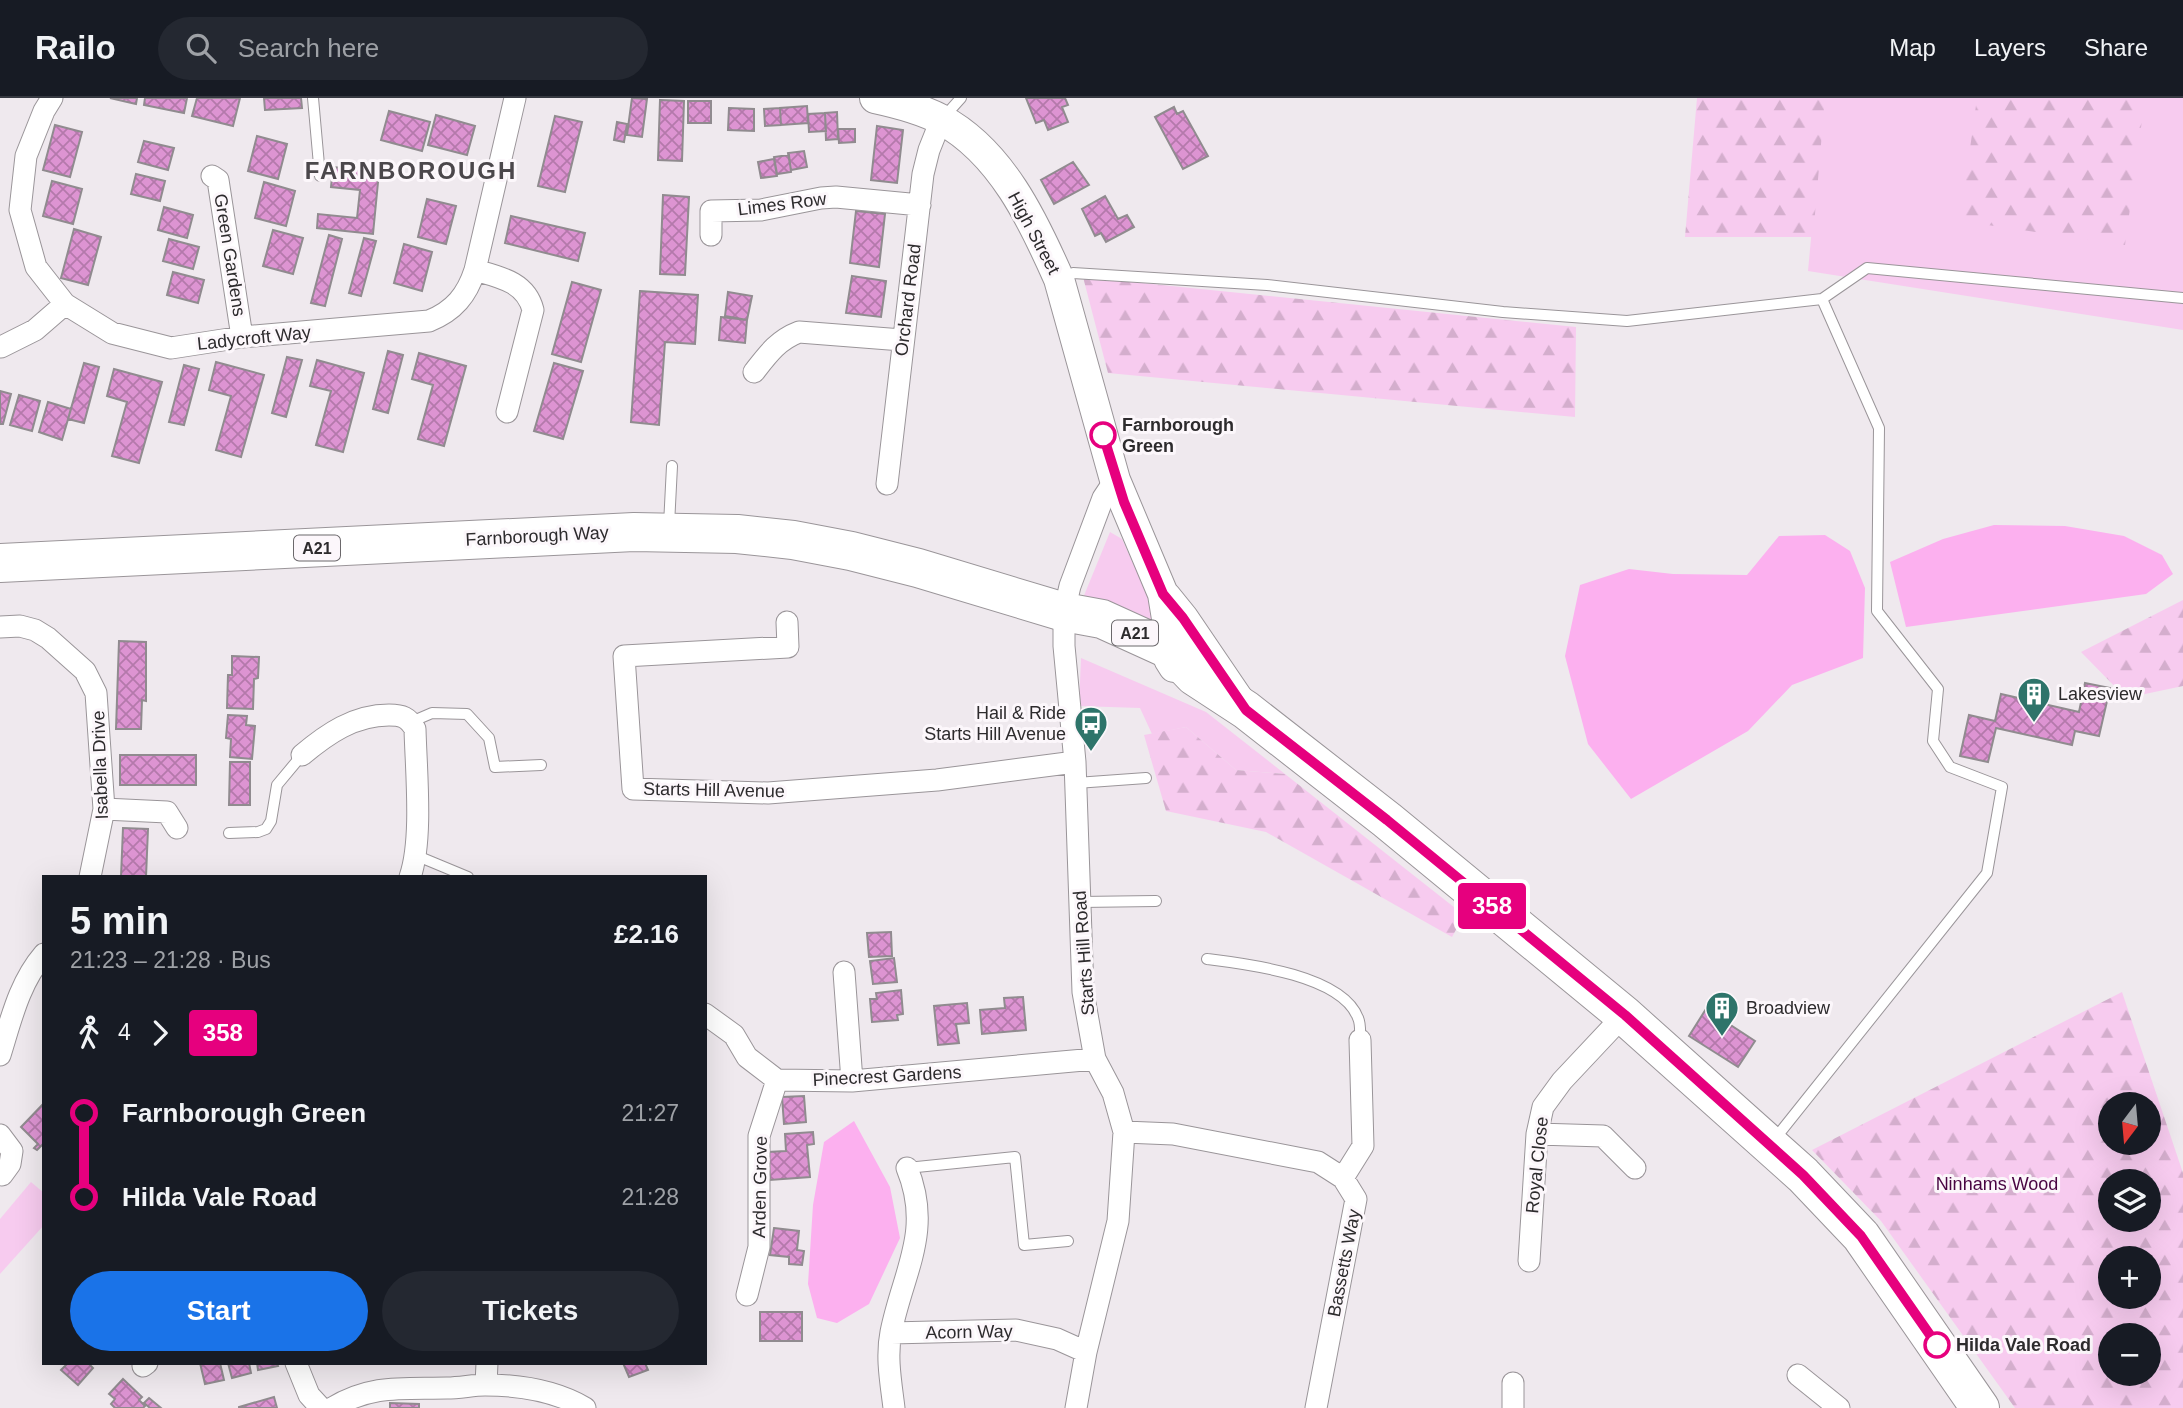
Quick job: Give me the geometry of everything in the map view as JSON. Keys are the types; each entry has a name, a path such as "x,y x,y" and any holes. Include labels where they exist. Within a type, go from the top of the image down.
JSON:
{"highway":[{"name":"Farnborough Way","path":"0,563 669,531 737,534 819,544 918,568 1064,612"},
{"name":"A21","path":"1064,612 1102,619 1180,665 1246,710 1387,820 1625,1015 1803,1175 1861,1236 1980,1408"}],"main road":[{"name":"High Street","path":"876,98 915,108 951,109 971,141 994,164 1026,213 1059,279 1115,480 1163,594 1169,631 1180,665"},
{"name":"High Street","path":"1163,594 1183,618 1246,710"}],"street":[{"name":"Ladycroft Way","path":"52,98 26,156 20,210 36,267 65,304 112,332 171,348 242,337 429,321 440,316 460,301 469,289 515,98"},
{"name":"Orchard Road","path":"887,484 923,174 929,150 951,109"},
{"name":"Green Gardens","path":"212,176 218,180 242,337"},
{"name":"Limes Row","path":"711,236 711,211 761,210 836,197 920,205"},
{"path":"475,270 502,278 522,288 530,297 533,310 507,412"},
{"path":"1,347 35,330 65,304"},
{"path":"754,372 773,347 799,332 902,340"},
{"path":"1064,612 1070,586 1102,498 1115,480"},
{"name":"Starts Hill Road","path":"1064,612 1064,646 1075,773 1083,992 1095,1059 1114,1093 1125,1132 1118,1221 1086,1352 1076,1408"},
{"name":"Starts Hill Avenue","path":"787,622 788,647 624,656 633,789 768,793 1075,773"},
{"name":"Isabella Drive","path":"0,627 20,626 35,630 48,638 67,653 91,680 96,693 104,809 90,875"},
{"path":"302,755 337,729 362,718 401,715 413,725 415,855 410,875"},
{"path":"104,809 167,812 177,828"},
{"path":"0,1055 17,999 33,966 42,956"},
{"path":"844,972 852,1082"},
{"path":"707,1015 734,1035 747,1058 777,1080"},
{"name":"Royal Close","path":"1529,1261 1536,1134 1543,1107 1562,1081 1625,1015"},
{"path":"1125,1132 1173,1134 1318,1161 1343,1178 1363,1146 1360,1040"},
{"name":"Pinecrest Gardens","path":"777,1080 852,1082 1095,1059"},
{"name":"Arden Grove","path":"747,1296 759,1247 759,1136 777,1080"},
{"path":"1536,1134 1603,1136 1635,1168"},
{"path":"0,1135 12,1151 10,1164 2,1175"},
{"path":"894,1408 889,1360 891,1333 913,1261 917,1235 915,1188 907,1168"},
{"name":"Bassetts Way","path":"1316,1408 1356,1199 1343,1178"},
{"name":"Acorn Way","path":"891,1333 1016,1330 1057,1339 1086,1352"},
{"path":"297,1365 309,1395 321,1408"},
{"path":"486,1365 486,1385"},
{"path":"1798,1375 1839,1408"},
{"path":"1513,1383 1513,1408"},
{"path":"332,1408 371,1390 397,1387 448,1398 486,1385 562,1395 585,1408"}],"lane":[{"path":"313,98 320,176"},
{"path":"1059,279 1073,273 1267,285 1503,312 1627,321 1822,299 1867,268 2183,298"},
{"path":"1770,1145 1987,873 2002,787 1950,767 1933,741 1938,689 1877,611 1879,428 1822,299"},
{"path":"669,531 672,466"},
{"path":"413,725 432,713 467,714 489,738 495,767 541,765"},
{"path":"229,833 258,832 266,829 271,821 278,785 302,755"},
{"path":"1075,773 1146,778"},
{"path":"415,855 463,875"},
{"path":"1080,902 1156,901"},
{"path":"1207,959 1260,966 1320,984 1346,1001 1359,1019 1360,1040"},
{"path":"907,1168 1015,1157 1024,1245 1068,1241"}],"green space":[{"path":"1697,98 1825,98 1813,237 1685,237"},
{"path":"1824,98 2183,98 2183,330 1808,271"},
{"path":"1977,98 2145,98 2125,245 1960,221"},
{"path":"1083,277 1576,327 1575,417 1108,373"},
{"path":"1110,532 1122,539 1160,623 1083,598"},
{"path":"2183,600 2183,686 2126,698 2081,652"},
{"path":"1081,658 1206,712 1285,774 1236,770 1186,727 1152,734 1140,708 1079,706"},
{"path":"1186,727 1236,770 1285,774 1464,915 1452,937 1266,832 1166,811 1144,735"},
{"name":"Ninhams Wood","path":"2122,992 2156,1092 2098,1092 2098,1155 2161,1155 2161,1108 2183,1173 2183,1408 2015,1408 1881,1221 1812,1150"},
{"path":"31,1182 42,1191 42,1227 0,1274 0,1219"}],"shaded area":[{"path":"1994,525 2065,526 2124,536 2162,555 2173,574 2146,594 1906,627 1890,562 1943,539"},
{"path":"1825,535 1850,551 1865,588 1863,658 1792,685 1748,731 1631,799 1588,744 1565,656 1580,585 1629,569 1673,574 1747,575 1779,536"},
{"path":"854,1121 890,1187 900,1238 869,1304 837,1323 817,1318 808,1284 813,1205 824,1142"}],"building":[{"path":"110,98 137,98 136,104"},
{"path":"145,98 187,98 184,113 144,105"},
{"path":"197,98 240,98 233,126 192,116"},
{"path":"264,98 301,98 302,108 265,110"},
{"path":"632,98 647,99 642,137 627,135"},
{"path":"1026,98 1065,98 1068,105 1062,107 1068,122 1048,130 1044,120 1036,123"},
{"path":"660,100 684,101 682,161 658,160"},
{"path":"688,101 711,101 711,123 688,123"},
{"path":"807,106 808,123 781,125 780,108"},
{"path":"1174,107 1177,114 1183,111 1208,156 1183,169 1155,117"},
{"path":"729,108 754,109 754,131 728,130"},
{"path":"780,108 781,125 765,126 764,109"},
{"path":"389,111 430,122 422,151 381,140"},
{"path":"837,112 838,139 826,140 825,113"},
{"path":"825,113 826,131 809,132 808,114"},
{"path":"436,115 475,126 467,155 428,145"},
{"path":"555,116 582,122 565,192 538,186"},
{"path":"617,122 627,124 624,142 614,140"},
{"path":"55,125 82,132 70,177 43,170"},
{"path":"877,126 903,130 897,183 871,180"},
{"path":"838,129 855,129 855,142 839,143"},
{"path":"257,136 287,144 278,179 248,171"},
{"path":"144,141 174,148 168,170 138,162"},
{"path":"804,151 807,167 791,170 788,153"},
{"path":"789,155 791,172 777,174 774,157"},
{"path":"774,159 777,176 761,178 758,162"},
{"path":"1073,162 1089,185 1054,204 1041,180"},
{"path":"333,167 379,172 373,234 317,228 318,214 357,218 360,190 331,187"},
{"path":"136,174 165,181 160,201 131,194"},
{"path":"52,181 82,189 73,224 43,216"},
{"path":"264,182 295,191 286,226 255,218"},
{"path":"663,195 689,197 685,275 660,274"},
{"path":"1105,196 1118,219 1127,215 1134,227 1106,242 1101,233 1095,236 1082,209"},
{"path":"427,199 456,206 446,244 418,237"},
{"path":"164,207 193,215 187,238 158,230"},
{"path":"856,211 885,214 879,267 850,263"},
{"path":"511,216 585,233 578,261 505,243"},
{"path":"74,229 101,237 88,285 61,278"},
{"path":"273,230 303,238 293,274 263,266"},
{"path":"329,235 342,239 325,306 311,303"},
{"path":"364,238 376,241 361,296 349,293"},
{"path":"169,239 199,247 193,269 163,261"},
{"path":"404,244 432,252 422,291 394,283"},
{"path":"173,272 204,280 198,303 167,295"},
{"path":"852,276 886,281 881,317 846,313"},
{"path":"572,282 601,290 581,362 552,354"},
{"path":"640,291 698,295 695,344 665,342 659,425 631,422"},
{"path":"728,292 752,296 747,320 725,316"},
{"path":"721,317 747,320 745,343 719,340"},
{"path":"388,351 403,355 388,413 373,409"},
{"path":"419,353 466,366 444,446 418,439 433,385 412,379"},
{"path":"287,357 302,360 286,417 272,413"},
{"path":"317,360 364,373 343,452 316,445 331,391 310,386"},
{"path":"216,362 264,375 241,457 216,450 231,396 209,390"},
{"path":"84,363 99,367 84,423 68,419"},
{"path":"554,363 583,371 563,439 534,431"},
{"path":"184,365 199,369 184,425 169,422"},
{"path":"114,369 162,382 139,463 112,456 127,402 107,396"},
{"path":"0,391 11,394 3,424 0,424"},
{"path":"19,395 40,401 32,431 10,425"},
{"path":"48,402 71,409 62,440 39,432"},
{"path":"119,641 146,642 146,701 142,700 141,729 116,729"},
{"path":"232,656 259,657 258,678 254,679 253,709 227,708 228,675 232,675"},
{"name":"Lakesview","path":"2085,683 2110,688 2099,736 2075,731 2072,745 1996,728 1988,762 1960,756 1969,715 1995,721 2001,694 2079,712"},
{"path":"228,715 247,716 246,725 255,726 252,759 230,757 231,739 226,738"},
{"path":"120,755 196,755 196,785 120,785"},
{"path":"230,762 250,762 250,805 229,805"},
{"path":"123,828 148,829 146,875 121,875"},
{"path":"891,932 892,956 869,957 867,933"},
{"path":"894,958 897,982 873,984 870,961"},
{"path":"901,990 903,1014 897,1015 898,1020 872,1022 870,999 877,999 876,993"},
{"path":"1023,997 1026,1030 982,1034 980,1010 1005,1008 1004,998"},
{"path":"967,1003 969,1023 956,1024 959,1043 938,1045 934,1006"},
{"name":"Broadview","path":"1706,1009 1755,1041 1738,1067 1689,1036"},
{"path":"804,1096 806,1122 784,1124 782,1097"},
{"path":"42,1105 42,1145 37,1150 34,1148 38,1144 21,1127"},
{"path":"813,1132 814,1144 807,1145 810,1177 770,1180 768,1152 786,1151 785,1134"},
{"path":"774,1228 799,1231 797,1250 804,1251 802,1265 789,1264 789,1257 770,1255"},
{"path":"760,1312 802,1312 802,1341 760,1341"},
{"path":"66,1365 90,1365 93,1368 78,1385 61,1370"},
{"path":"200,1365 220,1365 224,1380 205,1384"},
{"path":"229,1365 249,1365 251,1373 232,1378"},
{"path":"257,1365 278,1366 258,1370"},
{"path":"624,1365 646,1365 648,1370 629,1377"},
{"path":"123,1379 142,1397 139,1400 145,1406 143,1408 115,1408 111,1404 115,1399 109,1394"},
{"path":"274,1397 277,1408 239,1408 239,1407"},
{"path":"149,1398 161,1408 150,1408 144,1403"},
{"path":"390,1403 419,1404 419,1408 390,1408"}],"bus line":[{"name":"358","path":"1103,435 1115,480 1163,594 1183,618 1246,710 1387,820 1625,1015 1803,1175 1861,1236 1937,1345"}],"place":[{"name":"Farnborough Green","path":"1103,435"},
{"name":"Lakesview","path":"2034,724"},
{"name":"Hail & Ride Starts Hill Avenue","path":"1091,753"},
{"name":"Broadview","path":"1722,1038"},
{"name":"Hilda Vale Road","path":"1937,1345"}],"district":[{"name":"FARNBOROUGH","path":"411,170"}]}
